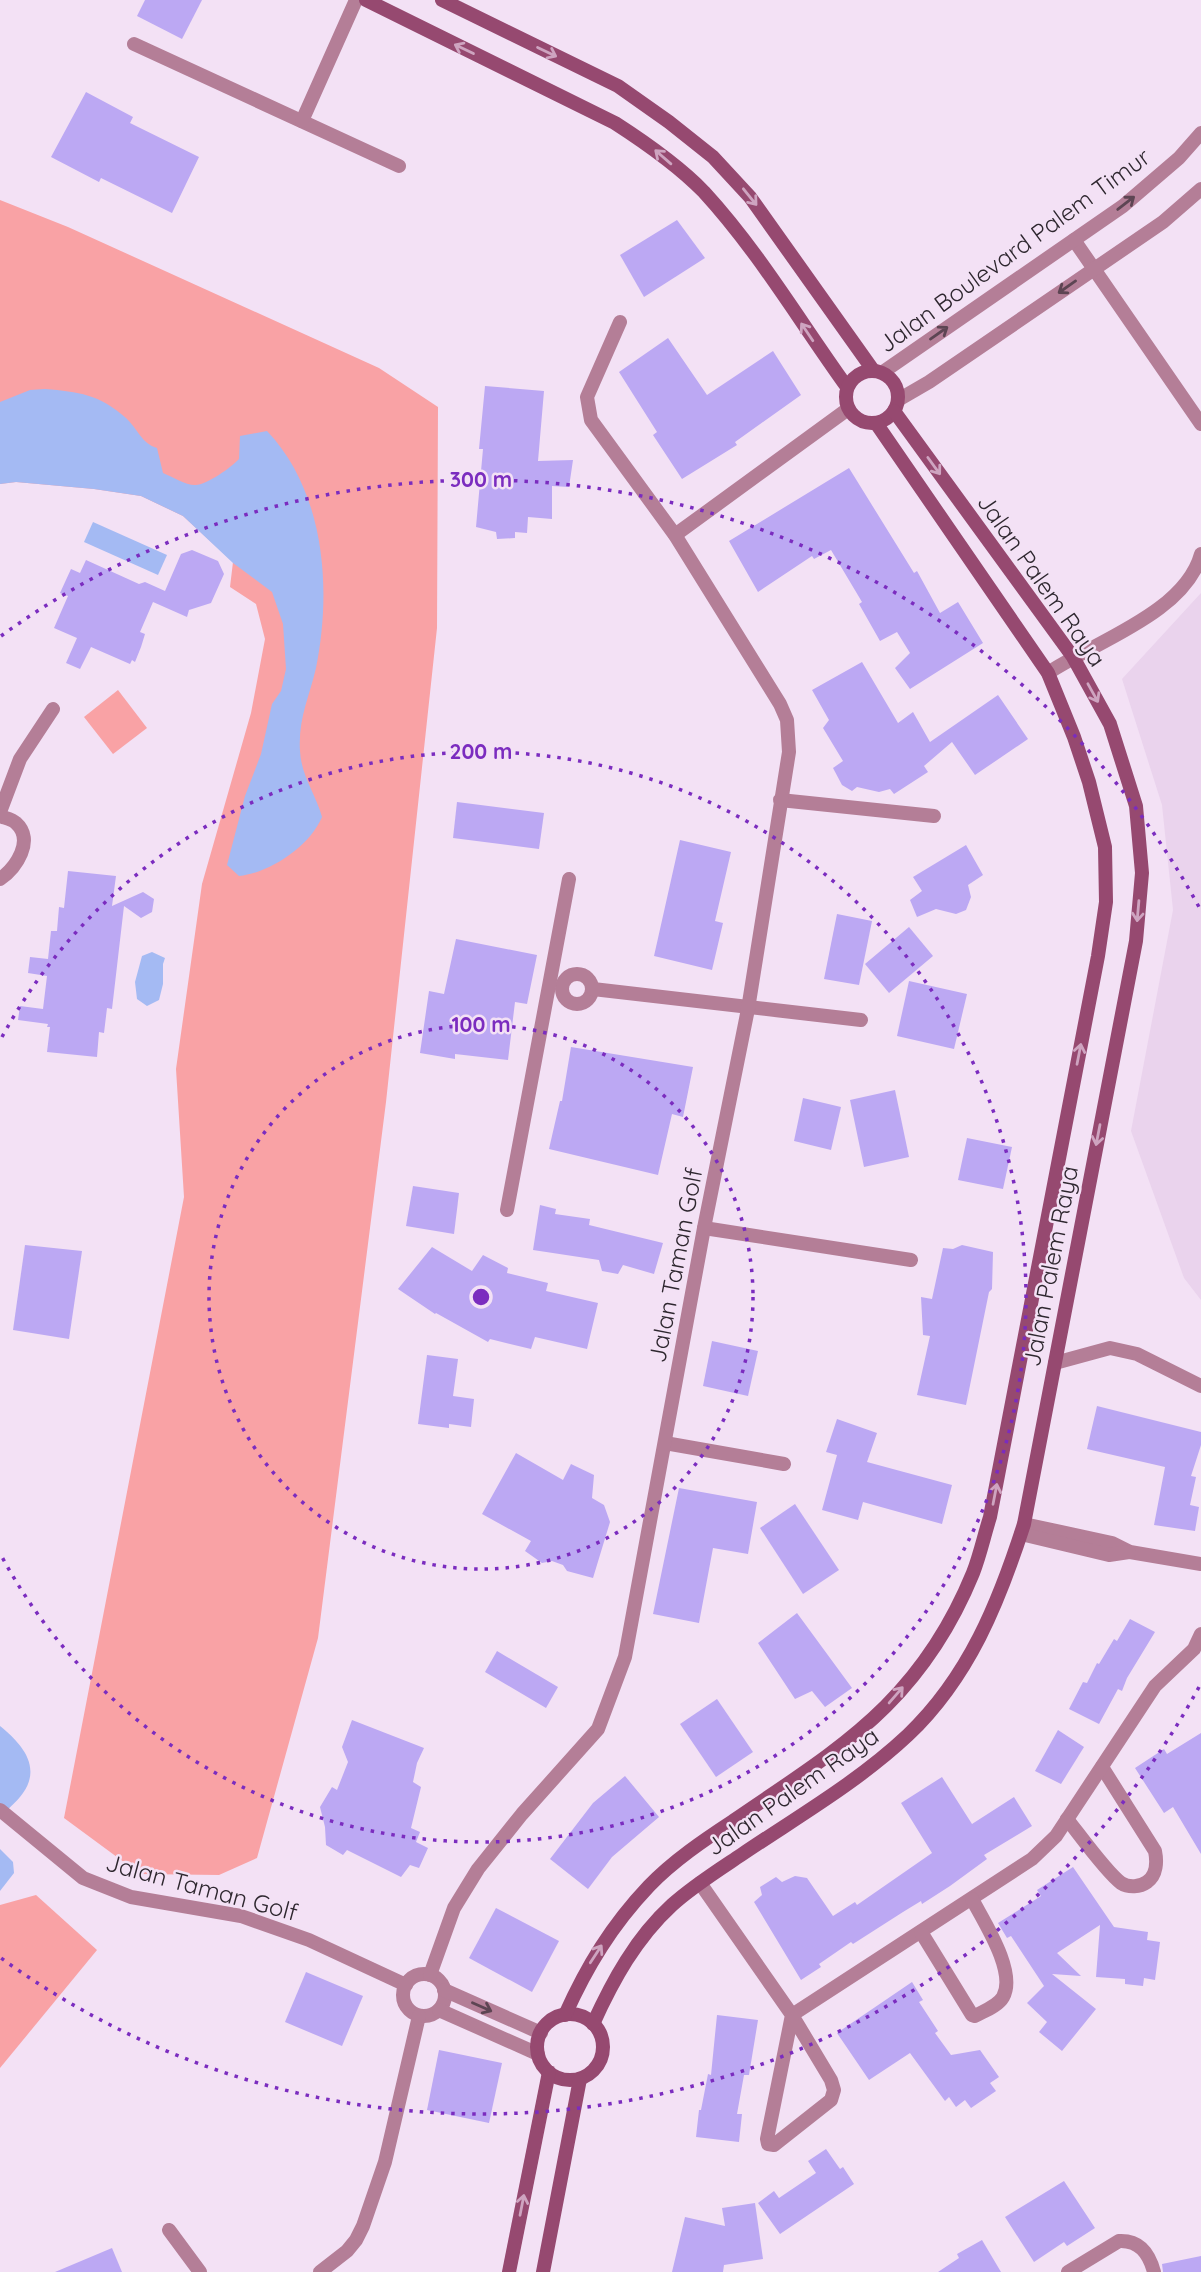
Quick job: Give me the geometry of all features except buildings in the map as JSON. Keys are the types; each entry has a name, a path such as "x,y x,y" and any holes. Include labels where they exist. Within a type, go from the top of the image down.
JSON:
{"street":[{"path":"302,121 356,0"},
{"path":"366,0 615,123 650,146 702,191 752,250 847,387"},
{"path":"442,0 618,86 669,121 713,157 751,197 878,371 892,379 897,389 896,406"},
{"path":"134,44 399,166"},
{"name":"Jalan Boulevard Palem Timur","path":"878,371 1123,206 1179,158 1201,134"},
{"path":"878,371 862,372 853,378 847,387 845,398 848,409 855,418 865,423 886,419 896,406 1163,222 1201,189"},
{"path":"1074,240 1201,424"},
{"name":"Jalan Taman Golf","path":"430,1975 454,1908 478,1869 522,1814 598,1729 625,1657 704,1228 748,1009 789,752 787,719 780,704 675,535 597,429 588,410 587,397 620,322"},
{"name":"Jalan Palem Raya","path":"593,2024 608,1991 628,1958 671,1906 700,1882 866,1771 909,1734 945,1695 977,1645 1002,1592 1023,1529 1136,941 1142,873 1136,806 1110,724 1073,657 896,406"},
{"path":"675,535 848,409"},
{"name":"Jalan Palem Raya","path":"565,2015 585,1970 611,1930 650,1885 700,1843 829,1755 886,1706 917,1671 949,1624 973,1573 990,1517 1106,902 1105,848 1089,782 1048,673 876,423"},
{"path":"1048,673 1144,620 1181,589 1193,574 1201,554"},
{"path":"0,879 10,872 22,855 23,833 15,822 0,814 20,758 53,709"},
{"path":"780,800 934,816"},
{"path":"507,1210 556,986 569,879"},
{"path":"556,986 575,974 588,977 593,989"},
{"path":"556,986 565,999 575,1004 587,1000 593,989"},
{"path":"593,989 861,1020"},
{"path":"704,1228 911,1260"},
{"path":"1055,1363 1110,1348 1137,1354 1201,1386"},
{"path":"665,1443 784,1464"},
{"path":"1023,1529 1112,1543 1130,1552 1201,1564"},
{"path":"700,1882 792,2015 831,2080 834,2090 831,2100 774,2146 768,2144 767,2139 792,2015 1032,1859 1056,1836 1156,1686 1197,1655 1201,1634"},
{"path":"1067,1819 1119,1882 1133,1886 1147,1882 1152,1877 1156,1865 1155,1851 1102,1767"},
{"name":"Jalan Taman Golf","path":"2,1812 83,1878 131,1897 241,1916 309,1940 406,1984"},
{"path":"921,1931 972,2015 975,2016 999,2001 1006,1989 1003,1963 972,1899"},
{"path":"430,1975 437,1979 445,1997 439,2010 433,2014 419,2016 408,2010 403,1997 406,1984 417,1976 430,1975"},
{"path":"444,1990 541,2033"},
{"path":"439,2010 538,2054"},
{"path":"565,2015 585,2017 600,2033 603,2043 598,2065 580,2079 558,2078 542,2064 538,2054 541,2033 547,2024 565,2015"},
{"path":"320,2272 347,2251 362,2226 385,2162 419,2016"},
{"path":"509,2272 549,2072"},
{"path":"543,2272 580,2079"},
{"path":"169,2230 200,2272"},
{"path":"1068,2272 1124,2240 1134,2242 1144,2249 1154,2272"}],"shaded area":[{"path":"0,200 68,227 379,368 438,407 437,628 386,1102 318,1638 257,1858 219,1875 140,1874 64,1818 184,1197 176,1069 202,884 251,713 265,639 256,604 230,587 233,562 183,516 141,496 16,482 0,484"},
{"path":"1201,593 1201,1300 1184,1278 1131,1131 1173,910 1162,805 1122,679"},
{"path":"118,690 147,728 113,754 84,717"},
{"path":"36,1895 97,1950 0,2068 0,1905"}],"water":[{"path":"30,390 68,391 107,404 130,422 147,443 157,448 163,473 191,485 218,475 239,459 240,436 267,431 286,455 301,483 312,512 319,543 323,606 321,638 301,729 300,751 303,768 322,817 299,848 276,864 239,876 227,865 245,796 261,754 272,704 281,691 286,669 283,624 272,592 233,563 183,516 141,496 16,482 0,484 0,402"},
{"path":"93,522 167,555 158,575 84,542"},
{"path":"152,952 165,958 163,984 159,1000 147,1006 137,999 135,982 142,956"},
{"path":"0,1726 22,1748 30,1764 30,1774 23,1793 0,1818"},
{"path":"0,1849 13,1862 14,1873 0,1891"}]}
